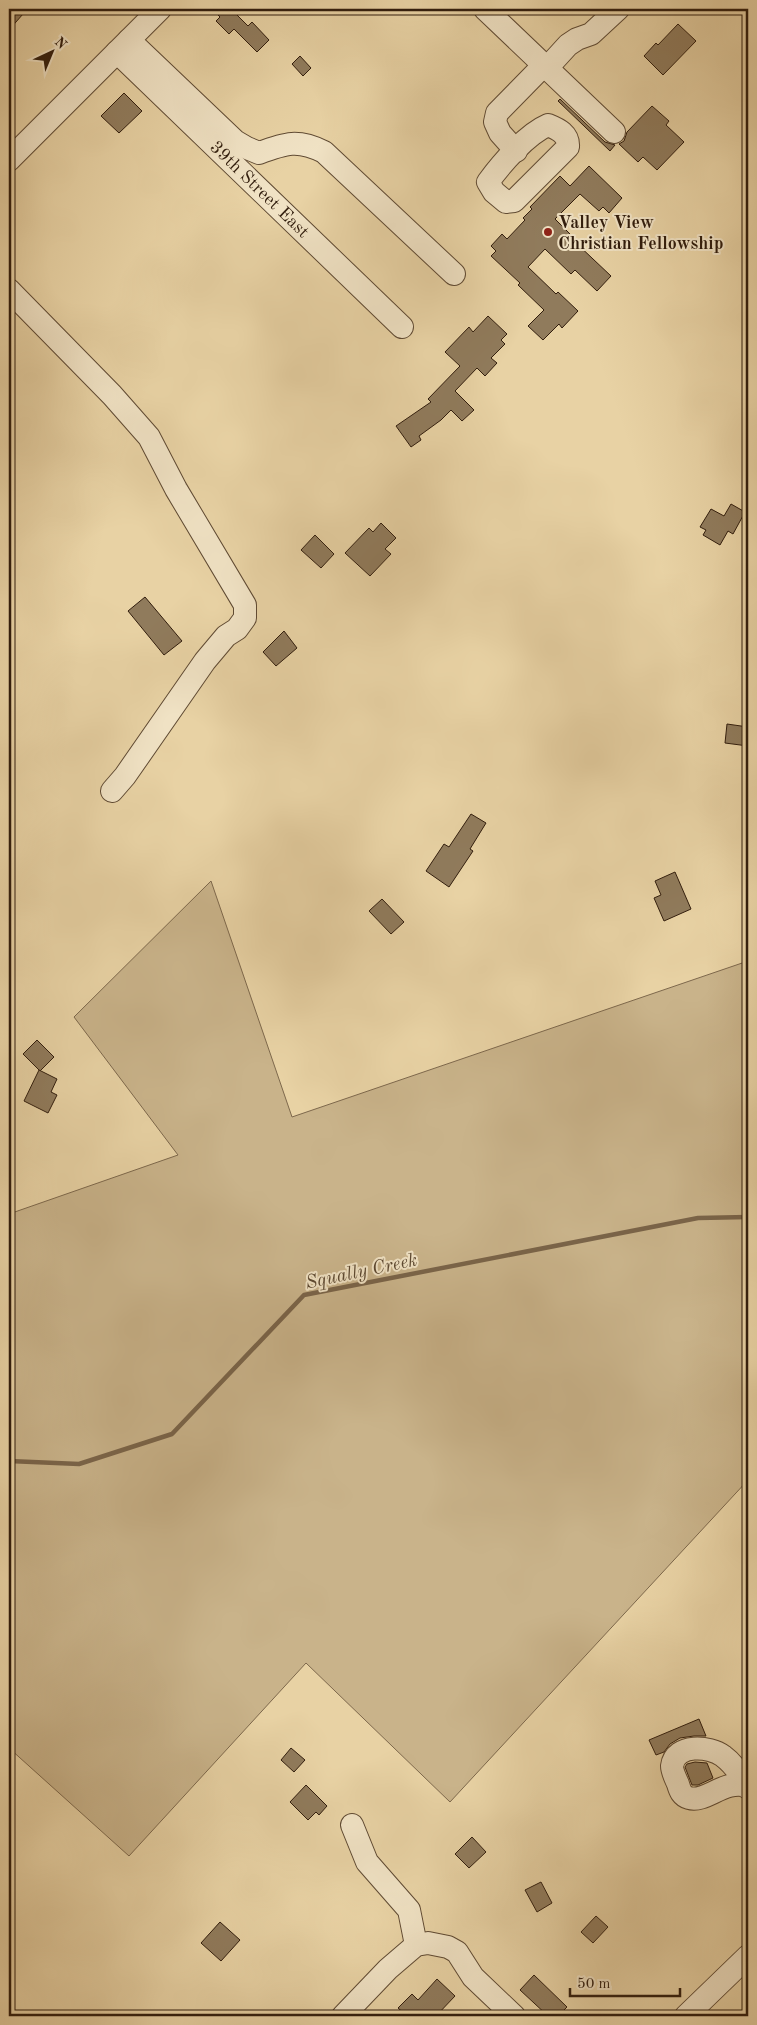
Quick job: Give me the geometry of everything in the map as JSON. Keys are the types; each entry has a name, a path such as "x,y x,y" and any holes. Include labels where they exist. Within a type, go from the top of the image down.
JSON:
{"street":[{"path":"9,160 160,9"},
{"path":"485,9 614,132"},
{"path":"516,151 500,133 495,122 497,113 576,39 591,34 618,9"},
{"path":"123,46 247,148 260,153 284,144 296,142 312,146 324,152 454,274"},
{"name":"39th Street East","path":"123,46 402,327"},
{"path":"9,290 139,423 150,437 176,488 245,605 245,618 237,629 226,636 205,661 125,776 112,791"},
{"path":"352,1825 367,1862 409,1910 416,1945"},
{"path":"343,2016 388,1969 416,1945 428,1943 448,1946 457,1952 474,1977 514,2016"},
{"path":"686,2016 748,1956"}],"shaded area":[{"path":"211,881 292,1117 748,961 748,1480 450,1802 306,1663 129,1856 9,1748 9,1214 178,1155 74,1017"}],"building":[{"path":"9,9 17,9 23,14 9,30"},
{"path":"222,9 231,9 248,26 252,22 269,40 257,52 234,29 229,34 216,21 220,17 217,14"},
{"path":"678,24 696,41 663,75 644,56 656,43 658,45"},
{"path":"300,56 311,68 303,76 292,64"},
{"path":"124,93 142,111 119,133 101,116"},
{"path":"560,99 605,142 615,145 610,151 558,101"},
{"path":"652,106 669,121 666,125 684,142 657,170 643,157 638,162 619,144 624,141 627,132"},
{"path":"589,166 622,198 609,213 603,207 599,211 580,194 555,219 576,240 574,241 611,276 597,291 575,270 571,274 545,249 528,267 556,294 558,292 578,311 562,328 559,324 543,340 528,326 544,310 518,285 520,283 491,256 496,251 491,246 502,234 507,239 525,220 523,218 532,209 530,207 560,176 570,186"},
{"path":"488,316 507,334 501,340 505,344 491,358 497,363 485,376 477,368 455,391 474,410 462,421 451,410 419,436 421,440 411,447 396,426 431,402 428,399 460,366 445,352 469,327 473,332"},
{"path":"731,504 745,512 733,534 728,531 720,545 703,535 706,530 700,527 711,509 724,516"},
{"path":"381,523 396,538 385,549 391,554 370,576 345,553 369,528 373,532"},
{"path":"315,535 334,554 321,568 301,550"},
{"path":"145,597 182,641 164,655 128,611"},
{"path":"284,631 297,648 276,666 263,652"},
{"path":"727,724 748,727 748,746 725,743"},
{"path":"471,814 486,823 470,849 473,851 449,887 426,871 444,844 449,847"},
{"path":"675,872 691,909 664,921 654,898 661,895 655,881"},
{"path":"382,899 404,922 391,934 369,911"},
{"path":"37,1040 54,1057 40,1071 23,1054"},
{"path":"39,1070 57,1079 51,1092 57,1095 48,1113 24,1101"},
{"path":"699,1719 706,1736 680,1738 670,1744 664,1752 656,1755 649,1740"},
{"path":"291,1748 305,1760 294,1772 281,1760"},
{"path":"695,1762 707,1763 713,1778 698,1785 692,1785 685,1767 687,1764"},
{"path":"306,1785 327,1806 319,1815 316,1812 308,1820 290,1802"},
{"path":"472,1837 486,1852 469,1868 455,1854"},
{"path":"541,1882 552,1903 537,1912 525,1890"},
{"path":"596,1916 608,1927 593,1943 581,1932"},
{"path":"220,1922 240,1940 221,1961 201,1943"},
{"path":"534,1975 567,2007 558,2016 548,2016 520,1990"},
{"path":"437,1979 455,1996 436,2016 407,2016 398,2008 412,1994 418,2000"}],"waterway":[{"name":"Squally Creek","path":"9,1461 79,1464 172,1434 304,1295 698,1218 748,1217"}],"place":[{"name":"Valley View Christian Fellowship","path":"548,232"}]}
